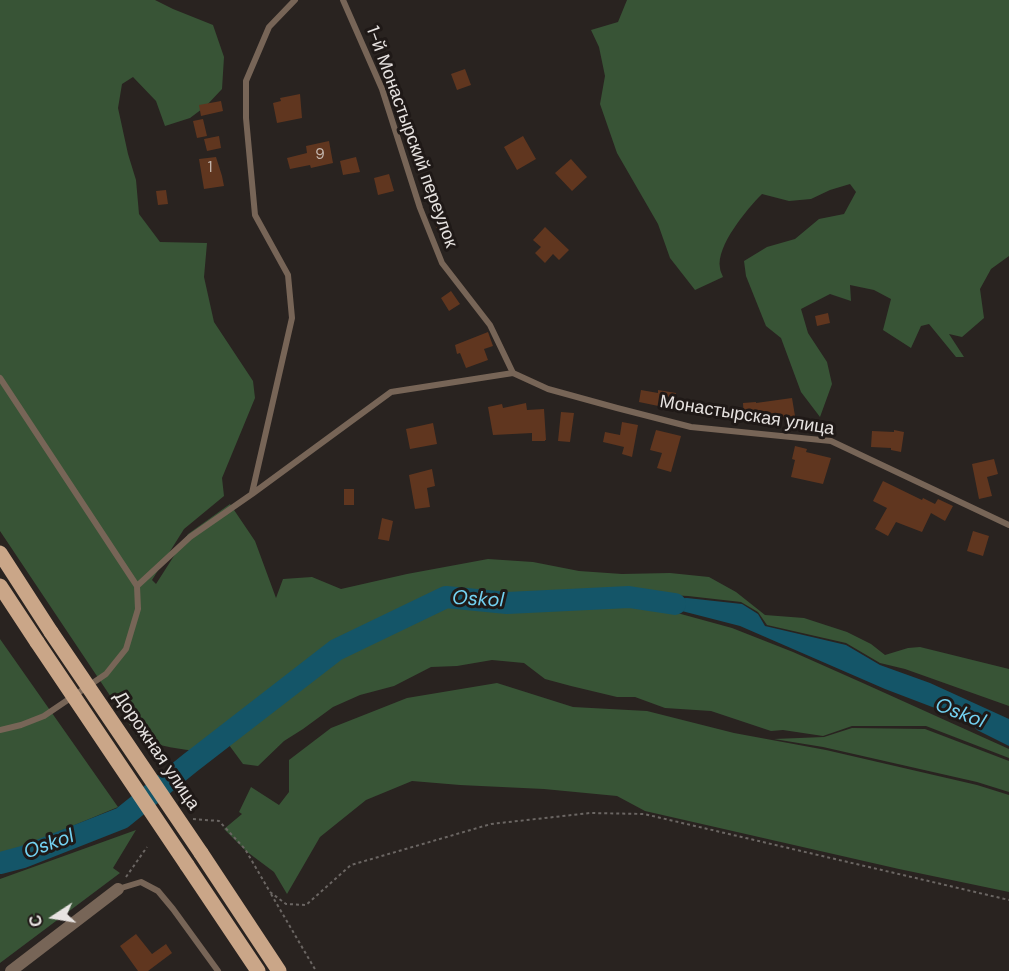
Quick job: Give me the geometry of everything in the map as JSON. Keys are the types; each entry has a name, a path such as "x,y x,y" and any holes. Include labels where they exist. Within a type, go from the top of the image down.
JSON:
{"main road":[{"name":"Дорожная улица","path":"0,554 279,971"},
{"path":"0,585 258,971"}],"street":[{"path":"10,971 118,889"}],"lane":[{"path":"252,494 292,318 288,275 255,215 246,118 246,81 269,27 295,0"},
{"name":"1-й Монастырский переулок","path":"343,0 382,89 420,208 442,263 490,325 513,373"},
{"path":"137,586 189,537 252,494 391,392 513,373"},
{"name":"Монастырская улица","path":"513,373 548,389 691,427 831,441 1009,525"},
{"path":"0,378 137,586 138,609 126,649 106,674 44,716 0,730"},
{"path":"118,889 141,882 158,891 218,971"}],"path":[{"path":"270,892 286,904 306,905 351,865 491,824 590,813 644,814 1009,900"},
{"path":"193,819 219,821 245,849 316,971"},
{"path":"118,889 147,847"}],"green space":[{"path":"0,0 155,0 213,25 224,57 222,89 206,106 190,118 165,126 156,101 133,77 122,84 118,108 136,180 139,214 160,242 207,243 204,277 214,322 253,381 255,398 222,478 224,496 184,529 152,580 156,584 188,534 230,504 255,541 276,598 283,579 312,577 341,589 488,559 533,562 579,571 622,574 670,573 709,577 736,592 765,615 804,618 847,632 871,644 885,655 920,647 1009,669 1009,706 905,669 880,663 846,643 767,625 758,612 741,602 629,593 508,597 444,593 335,646 202,751 170,747 139,739 0,531"},
{"path":"627,0 1009,0 1009,256 991,269 980,289 984,318 962,337 949,334 964,357 956,357 929,324 921,326 911,348 883,330 891,299 874,290 850,285 851,301 830,294 801,309 808,333 827,362 832,384 820,417 801,392 781,338 766,326 746,276 744,261 767,247 795,239 819,219 844,214 856,192 850,184 811,199 789,201 762,194 741,218 723,249 720,269 723,277 695,290 670,258 658,224 617,153 600,104 605,76 599,47 591,30 618,22"},
{"path":"616,603 670,611 732,628 793,652 1009,749 1009,758 926,726 852,726 823,736 783,730 771,731 711,711 665,708 635,697 617,697 571,686 545,679 524,663 492,660 457,666 431,667 394,686 360,695 333,707 284,741 258,766 243,764 229,745 348,653 448,604 504,609"},
{"path":"0,639 118,807 0,856"},
{"path":"497,683 573,707 647,711 734,733 826,750 977,785 1009,795 1009,892 645,811 617,796 544,789 412,781 366,800 320,837 287,894 274,872 246,851 224,829 242,814 239,812 251,787 279,805 289,792 289,760 331,728 407,698"},
{"path":"852,728 925,729 1009,761 1009,792 977,782 823,747 774,739 824,737"},
{"path":"136,830 113,868 120,873 0,963 0,879"}],"water":[{"path":"687,598 742,604 758,614 765,626 846,645 880,665 930,683 1009,719 1009,746 977,730 969,721 885,689 740,626 639,600"}],"building":[{"path":"465,69 471,85 457,90 451,74"},
{"path":"300,94 302,118 277,123 273,103 281,101 280,98"},
{"path":"221,101 223,111 201,116 199,105"},
{"path":"203,119 207,136 197,138 193,121"},
{"path":"219,136 221,148 207,151 204,139"},
{"path":"523,136 536,159 517,170 504,147"},
{"path":"329,141 333,163 311,168 310,165 290,169 287,158 307,153 306,146"},
{"path":"216,157 224,186 204,189 199,159"},
{"path":"356,157 360,172 343,175 340,161"},
{"path":"571,159 587,177 572,191 555,173"},
{"path":"389,174 394,191 378,195 374,178"},
{"path":"166,190 168,204 158,205 156,191"},
{"path":"448,222 453,234 441,238 436,227"},
{"path":"545,227 569,250 559,260 553,254 545,263 535,253 541,247 533,240"},
{"path":"451,291 460,304 449,311 441,298"},
{"path":"828,313 830,323 817,326 815,316"},
{"path":"488,332 493,346 484,349 488,360 466,368 460,353 457,354 455,345"},
{"path":"641,390 676,393 673,409 639,402"},
{"path":"792,398 795,416 761,420 761,417 744,419 743,403"},
{"path":"526,403 527,410 544,409 545,441 532,441 532,433 493,435 488,407 502,404 503,408"},
{"path":"561,412 574,413 570,442 558,441"},
{"path":"622,422 638,425 632,457 622,454 624,447 603,442 605,432 620,435"},
{"path":"433,423 437,444 410,449 406,429"},
{"path":"656,430 681,436 671,472 657,468 662,453 650,450"},
{"path":"894,430 904,432 901,452 891,450 891,448 871,447 872,431 894,432"},
{"path":"795,446 807,449 806,452 831,458 823,484 791,477"},
{"path":"994,459 998,474 987,477 992,496 979,499 972,464"},
{"path":"432,469 435,486 427,488 430,507 415,509 409,475"},
{"path":"883,481 922,500 923,498 935,504 938,499 953,506 945,521 931,513 922,532 896,522 888,536 875,529 887,508 873,501"},
{"path":"344,489 354,489 354,505 344,505"},
{"path":"382,518 393,521 389,541 378,539"},
{"path":"973,531 989,536 983,556 967,551"},
{"path":"136,934 152,954 166,944 172,953 148,971 138,971 120,946"}],"waterway":[{"name":"Oskol","path":"0,863 23,857 122,818 336,650 446,597 507,603 629,597 675,604"}]}
